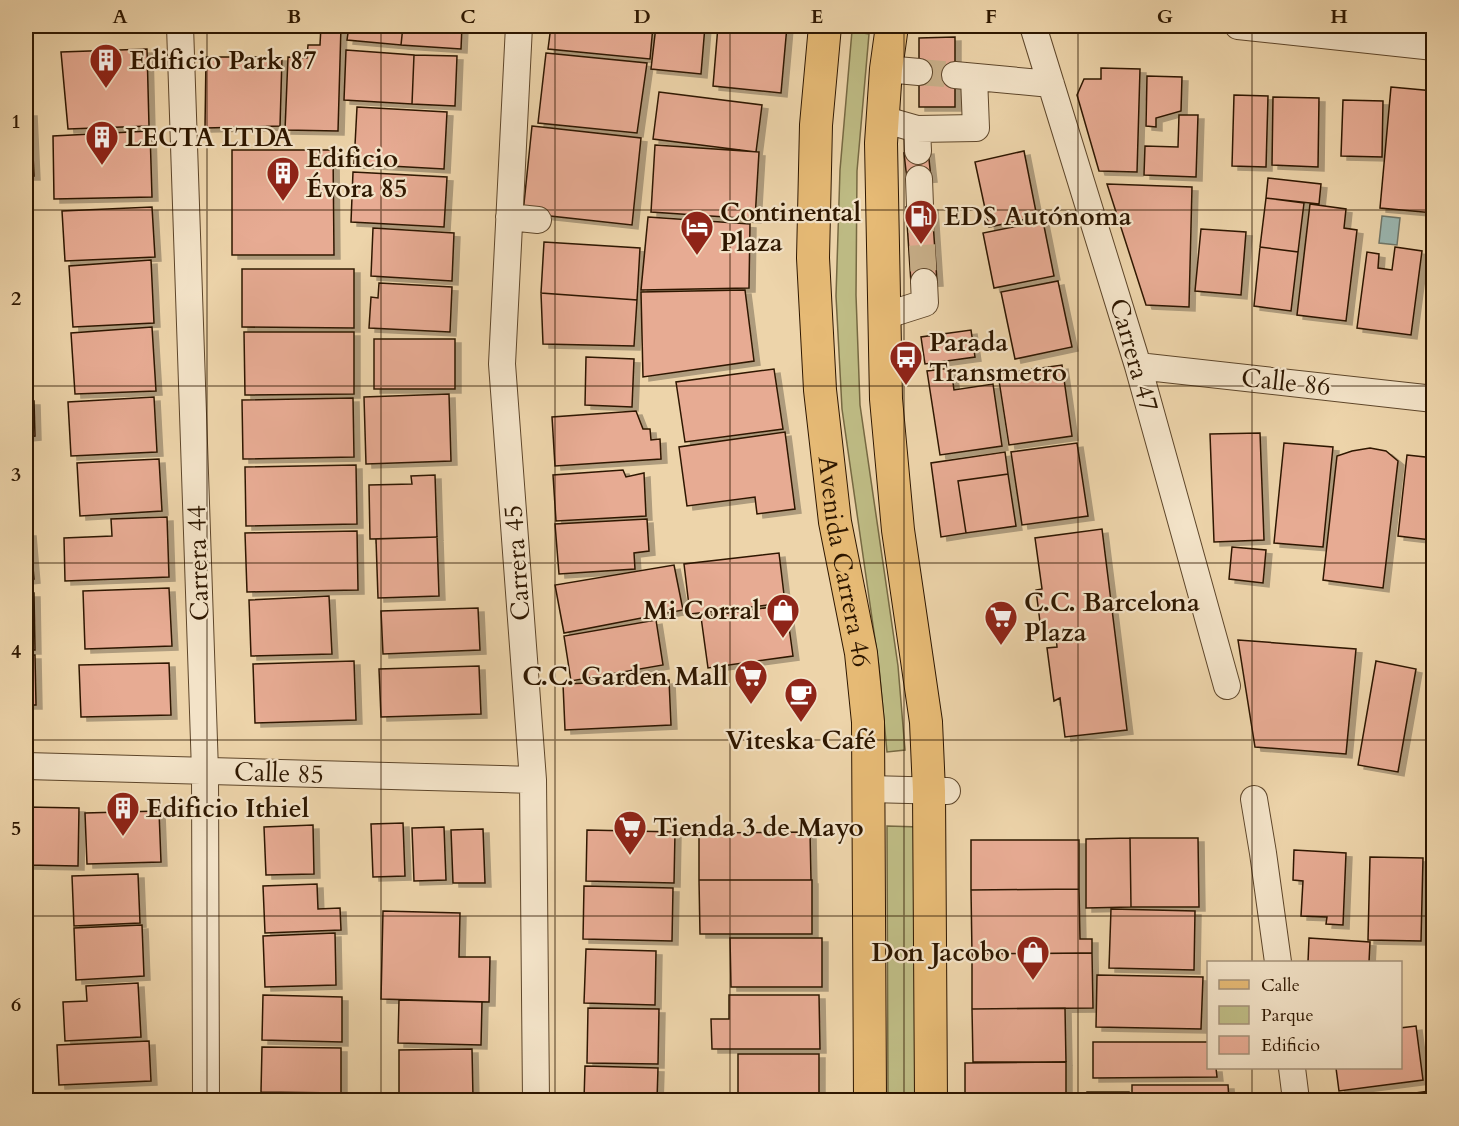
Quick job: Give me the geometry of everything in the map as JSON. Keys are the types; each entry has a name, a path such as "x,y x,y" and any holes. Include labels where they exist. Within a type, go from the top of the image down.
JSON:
{"main road":[{"name":"Avenida Carrera 46","path":"825,26 816,125 813,258 820,390 836,522 861,652 868,722 870,1101"},
{"path":"892,26 886,69 881,143 886,399 897,518 938,791 931,1101"}],"street":[{"name":"Carrera 44","path":"180,26 205,771 206,1101"},
{"name":"Carrera 45","path":"519,26 502,364 533,780 536,1101"},
{"name":"Carrera 47","path":"1034,26 1138,366 1227,686"},
{"path":"1238,26 1434,47"},
{"path":"886,69 919,72"},
{"path":"882,119 917,140 976,128 964,76 1051,84"},
{"path":"919,179 920,207"},
{"path":"509,217 538,220"},
{"path":"884,316 925,303 924,282"},
{"name":"Calle 86","path":"1138,366 1434,399"},
{"name":"Calle 85","path":"26,766 533,780"},
{"path":"868,789 938,791"},
{"path":"1254,799 1278,961"},
{"path":"1293,1069 1296,1097"}],"green space":[{"path":"852,31 869,34 857,171 856,295 860,405 898,666 905,750 887,752 879,667 842,409 836,296 840,170"},
{"path":"887,826 920,827 920,1100 888,1100"}],"water":[{"path":"1382,216 1400,218 1397,245 1379,243"},
{"path":"26,930 33,930 32,968 26,967"}],"building":[{"path":"321,26 341,26 338,131 285,130 288,57 307,58 308,45 320,45"},
{"path":"349,26 403,26 401,45 347,40"},
{"path":"403,26 462,26 461,49 401,45"},
{"path":"551,26 653,26 650,59 548,49"},
{"path":"656,26 705,26 701,74 651,69"},
{"path":"718,26 787,26 781,93 713,86"},
{"path":"955,37 955,107 919,107 919,38"},
{"name":"Edificio Park 87","path":"147,49 149,126 68,129 61,52"},
{"path":"346,50 414,55 412,104 344,100"},
{"path":"546,53 647,63 637,133 538,123"},
{"path":"414,55 457,56 455,106 412,104"},
{"path":"206,57 282,57 280,126 205,128"},
{"path":"1101,68 1140,69 1137,172 1099,171 1077,95 1084,79 1101,79"},
{"path":"1147,76 1182,77 1181,111 1156,118 1156,127 1146,126"},
{"path":"1391,87 1434,91 1434,213 1380,208"},
{"path":"659,92 762,105 756,152 653,139"},
{"path":"1234,95 1268,96 1266,167 1232,166"},
{"path":"1273,97 1319,98 1318,167 1272,165"},
{"path":"1343,100 1383,101 1382,157 1341,156"},
{"path":"357,107 447,112 444,169 354,164"},
{"path":"26,112 31,112 34,176 26,176"},
{"path":"1179,115 1198,115 1196,177 1144,175 1145,146 1178,147"},
{"path":"532,126 641,138 632,225 523,213"},
{"name":"LECTA LTDA","path":"150,131 152,197 54,199 53,136"},
{"path":"655,145 759,152 755,219 651,212"},
{"name":"Edificio Évora 85","path":"232,150 333,150 334,255 232,255"},
{"name":"EDS Autónoma","path":"928,150 931,178 907,180 904,153"},
{"path":"1024,151 1037,217 989,227 975,162"},
{"path":"353,172 447,177 444,227 351,222"},
{"path":"1268,178 1321,184 1319,204 1266,198"},
{"path":"1107,184 1192,187 1189,307 1146,305"},
{"path":"1266,198 1304,203 1298,252 1260,247"},
{"path":"1310,204 1346,209 1344,228 1357,230 1346,321 1297,315"},
{"name":"EDS Autónoma","path":"932,206 937,282 911,283 906,207"},
{"path":"152,207 155,257 65,261 62,211"},
{"name":"Continental Plaza","path":"648,217 750,224 749,288 641,290"},
{"path":"1043,221 1054,276 994,288 983,233"},
{"path":"373,228 454,233 452,281 371,276"},
{"path":"1201,229 1246,232 1241,295 1195,291"},
{"path":"544,242 640,248 637,300 541,293"},
{"path":"1260,247 1298,252 1291,311 1254,306"},
{"path":"1395,247 1422,251 1411,335 1357,328 1367,252 1379,254 1378,268 1392,270"},
{"path":"151,260 154,323 73,327 69,266"},
{"path":"242,269 354,269 354,328 242,327"},
{"path":"1058,281 1072,347 1015,359 1001,292"},
{"path":"379,283 452,287 450,332 369,328 371,297 378,298"},
{"path":"745,290 754,361 643,377 641,292"},
{"path":"541,293 637,300 634,346 543,344"},
{"path":"1434,311 1434,347 1429,347"},
{"path":"152,327 156,391 75,394 71,333"},
{"path":"971,330 975,357 925,364 921,337"},
{"path":"244,332 354,332 354,394 245,395"},
{"path":"374,339 455,339 455,389 374,389"},
{"path":"586,357 634,359 632,407 585,405"},
{"path":"1062,365 1072,436 1009,445 998,374"},
{"path":"951,368 954,390 993,384 1002,446 940,455 927,371"},
{"path":"774,369 783,429 685,442 676,382"},
{"path":"449,394 451,461 366,464 364,397"},
{"path":"154,397 157,452 71,456 68,402"},
{"path":"353,398 354,457 243,459 242,400"},
{"path":"26,401 34,401 35,436 26,437"},
{"path":"636,411 643,429 650,429 651,440 660,439 661,459 555,466 552,417"},
{"path":"785,432 795,509 757,514 755,497 687,506 679,447"},
{"path":"1260,433 1264,540 1214,542 1210,434"},
{"path":"1077,443 1088,516 1022,525 1011,452"},
{"path":"1284,443 1333,447 1323,547 1274,543"},
{"path":"1370,448 1386,451 1398,461 1383,588 1323,580 1337,456"},
{"path":"1005,452 1008,474 958,481 966,533 941,537 931,463"},
{"path":"1407,455 1434,458 1434,521 1431,540 1398,536"},
{"path":"159,459 162,511 80,516 77,463"},
{"path":"356,465 357,524 246,526 245,467"},
{"path":"623,470 626,477 644,473 646,516 556,521 553,475"},
{"path":"1008,474 1016,526 966,533 958,481"},
{"path":"435,475 437,537 370,539 369,485 412,484 411,476"},
{"path":"167,517 169,577 65,581 64,538 112,536 111,519"},
{"path":"647,519 649,551 634,553 635,569 559,574 555,524"},
{"path":"1102,529 1127,730 1065,737 1060,698 1054,701 1047,648 1057,647 1056,636 1042,638 1036,590 1042,589 1035,538"},
{"path":"357,531 358,590 247,592 245,533"},
{"path":"26,532 30,532 34,579 26,580"},
{"path":"437,537 439,596 378,598 376,539"},
{"path":"1232,547 1266,550 1263,583 1229,579"},
{"path":"779,553 785,603 690,614 684,564"},
{"path":"674,565 683,610 564,633 555,585"},
{"path":"169,588 172,646 85,649 83,591"},
{"path":"26,593 34,593 35,650 26,650"},
{"path":"329,596 332,654 251,656 249,600"},
{"path":"786,605 793,656 708,668 701,617"},
{"path":"478,608 480,650 383,654 381,611"},
{"path":"656,620 663,665 571,681 564,636"},
{"path":"1238,640 1356,649 1346,754 1255,747"},
{"path":"26,655 35,655 36,705 26,705"},
{"path":"354,661 356,720 255,723 253,664"},
{"path":"1376,661 1416,669 1398,772 1358,765"},
{"path":"169,663 171,715 81,717 79,665"},
{"path":"479,666 481,714 381,717 379,669"},
{"path":"669,680 671,725 565,730 563,684"},
{"path":"26,807 79,808 78,866 26,865"},
{"name":"Edificio Ithiel","path":"159,811 161,862 87,864 85,813"},
{"path":"403,823 405,876 373,877 371,824"},
{"path":"313,825 314,874 266,875 264,827"},
{"path":"444,827 446,880 414,881 412,828"},
{"path":"483,829 485,883 453,883 451,830"},
{"name":"Tienda 3 de Mayo","path":"587,830 675,832 674,883 586,881"},
{"path":"810,832 811,880 699,880 699,833"},
{"path":"1130,838 1198,838 1199,907 1131,907"},
{"path":"1130,838 1131,907 1086,908 1086,839"},
{"path":"971,840 1079,840 1079,889 971,890"},
{"path":"1294,850 1346,853 1343,925 1326,924 1327,917 1301,916 1303,881 1293,880"},
{"path":"1370,857 1423,858 1421,941 1368,940"},
{"path":"1430,862 1434,862 1434,959 1428,958"},
{"path":"138,874 140,923 74,926 72,876"},
{"path":"699,880 812,880 812,934 700,934"},
{"path":"317,884 318,909 340,908 341,930 265,933 263,886"},
{"path":"584,886 673,888 672,941 583,939"},
{"path":"1079,889 1080,939 1092,939 1092,953 972,954 971,890"},
{"path":"1111,909 1195,911 1194,970 1109,968"},
{"path":"383,911 460,913 459,957 490,957 489,1002 381,999"},
{"path":"142,925 144,976 76,980 74,928"},
{"path":"335,933 336,985 265,987 263,936"},
{"path":"730,938 822,938 822,987 731,987"},
{"path":"1309,938 1370,942 1369,961 1308,961"},
{"path":"586,949 656,951 655,1005 584,1003"},
{"name":"Don Jacobo","path":"1092,953 1093,1008 972,1009 972,954"},
{"path":"1097,975 1203,977 1201,1029 1096,1027"},
{"path":"138,983 141,1037 65,1041 63,1002 87,1001 86,986"},
{"path":"263,995 342,997 342,1042 262,1040"},
{"path":"729,995 819,995 820,1049 712,1049 711,1019 729,1019"},
{"path":"399,1000 482,1002 481,1045 398,1043"},
{"path":"588,1008 659,1009 658,1064 587,1063"},
{"path":"1065,1008 1066,1062 973,1062 972,1009"},
{"path":"1416,1026 1423,1080 1339,1091 1336,1069 1402,1069 1402,1028"},
{"path":"149,1041 151,1081 59,1085 57,1045"},
{"path":"1093,1042 1207,1042 1207,1069 1216,1069 1217,1077 1093,1078"},
{"path":"262,1047 341,1048 341,1093 261,1092"},
{"path":"472,1049 473,1098 399,1098 399,1050"},
{"path":"738,1054 819,1054 819,1100 738,1100"},
{"path":"1066,1062 1066,1100 965,1100 965,1063"},
{"path":"585,1066 658,1068 657,1100 584,1100"},
{"path":"1132,1085 1228,1085 1229,1100 1132,1100"},
{"path":"1429,1091 1430,1100 1364,1100"},
{"path":"1087,1092 1129,1092 1129,1100 1087,1100"},
{"path":"74,1097 148,1097 148,1100 74,1100"},
{"path":"376,1098 473,1098 473,1100 376,1100"}],"tunnel":[{"path":"919,72 955,75"},
{"path":"920,206 924,282"}],"place":[{"name":"Edificio Park 87","path":"106,89"},
{"name":"LECTA LTDA","path":"102,166"},
{"name":"Edificio Évora 85","path":"283,202"},
{"name":"EDS Autónoma","path":"921,245"},
{"name":"Continental Plaza","path":"697,256"},
{"name":"Parada Transmetro","path":"906,386"},
{"name":"Mi Corral","path":"783,639"},
{"name":"C.C. Barcelona Plaza","path":"1001,646"},
{"name":"C.C. Garden Mall","path":"751,705"},
{"name":"Viteska Café","path":"801,723"},
{"name":"Edificio Ithiel","path":"123,837"},
{"name":"Tienda 3 de Mayo","path":"630,856"},
{"name":"Don Jacobo","path":"1033,981"}]}
